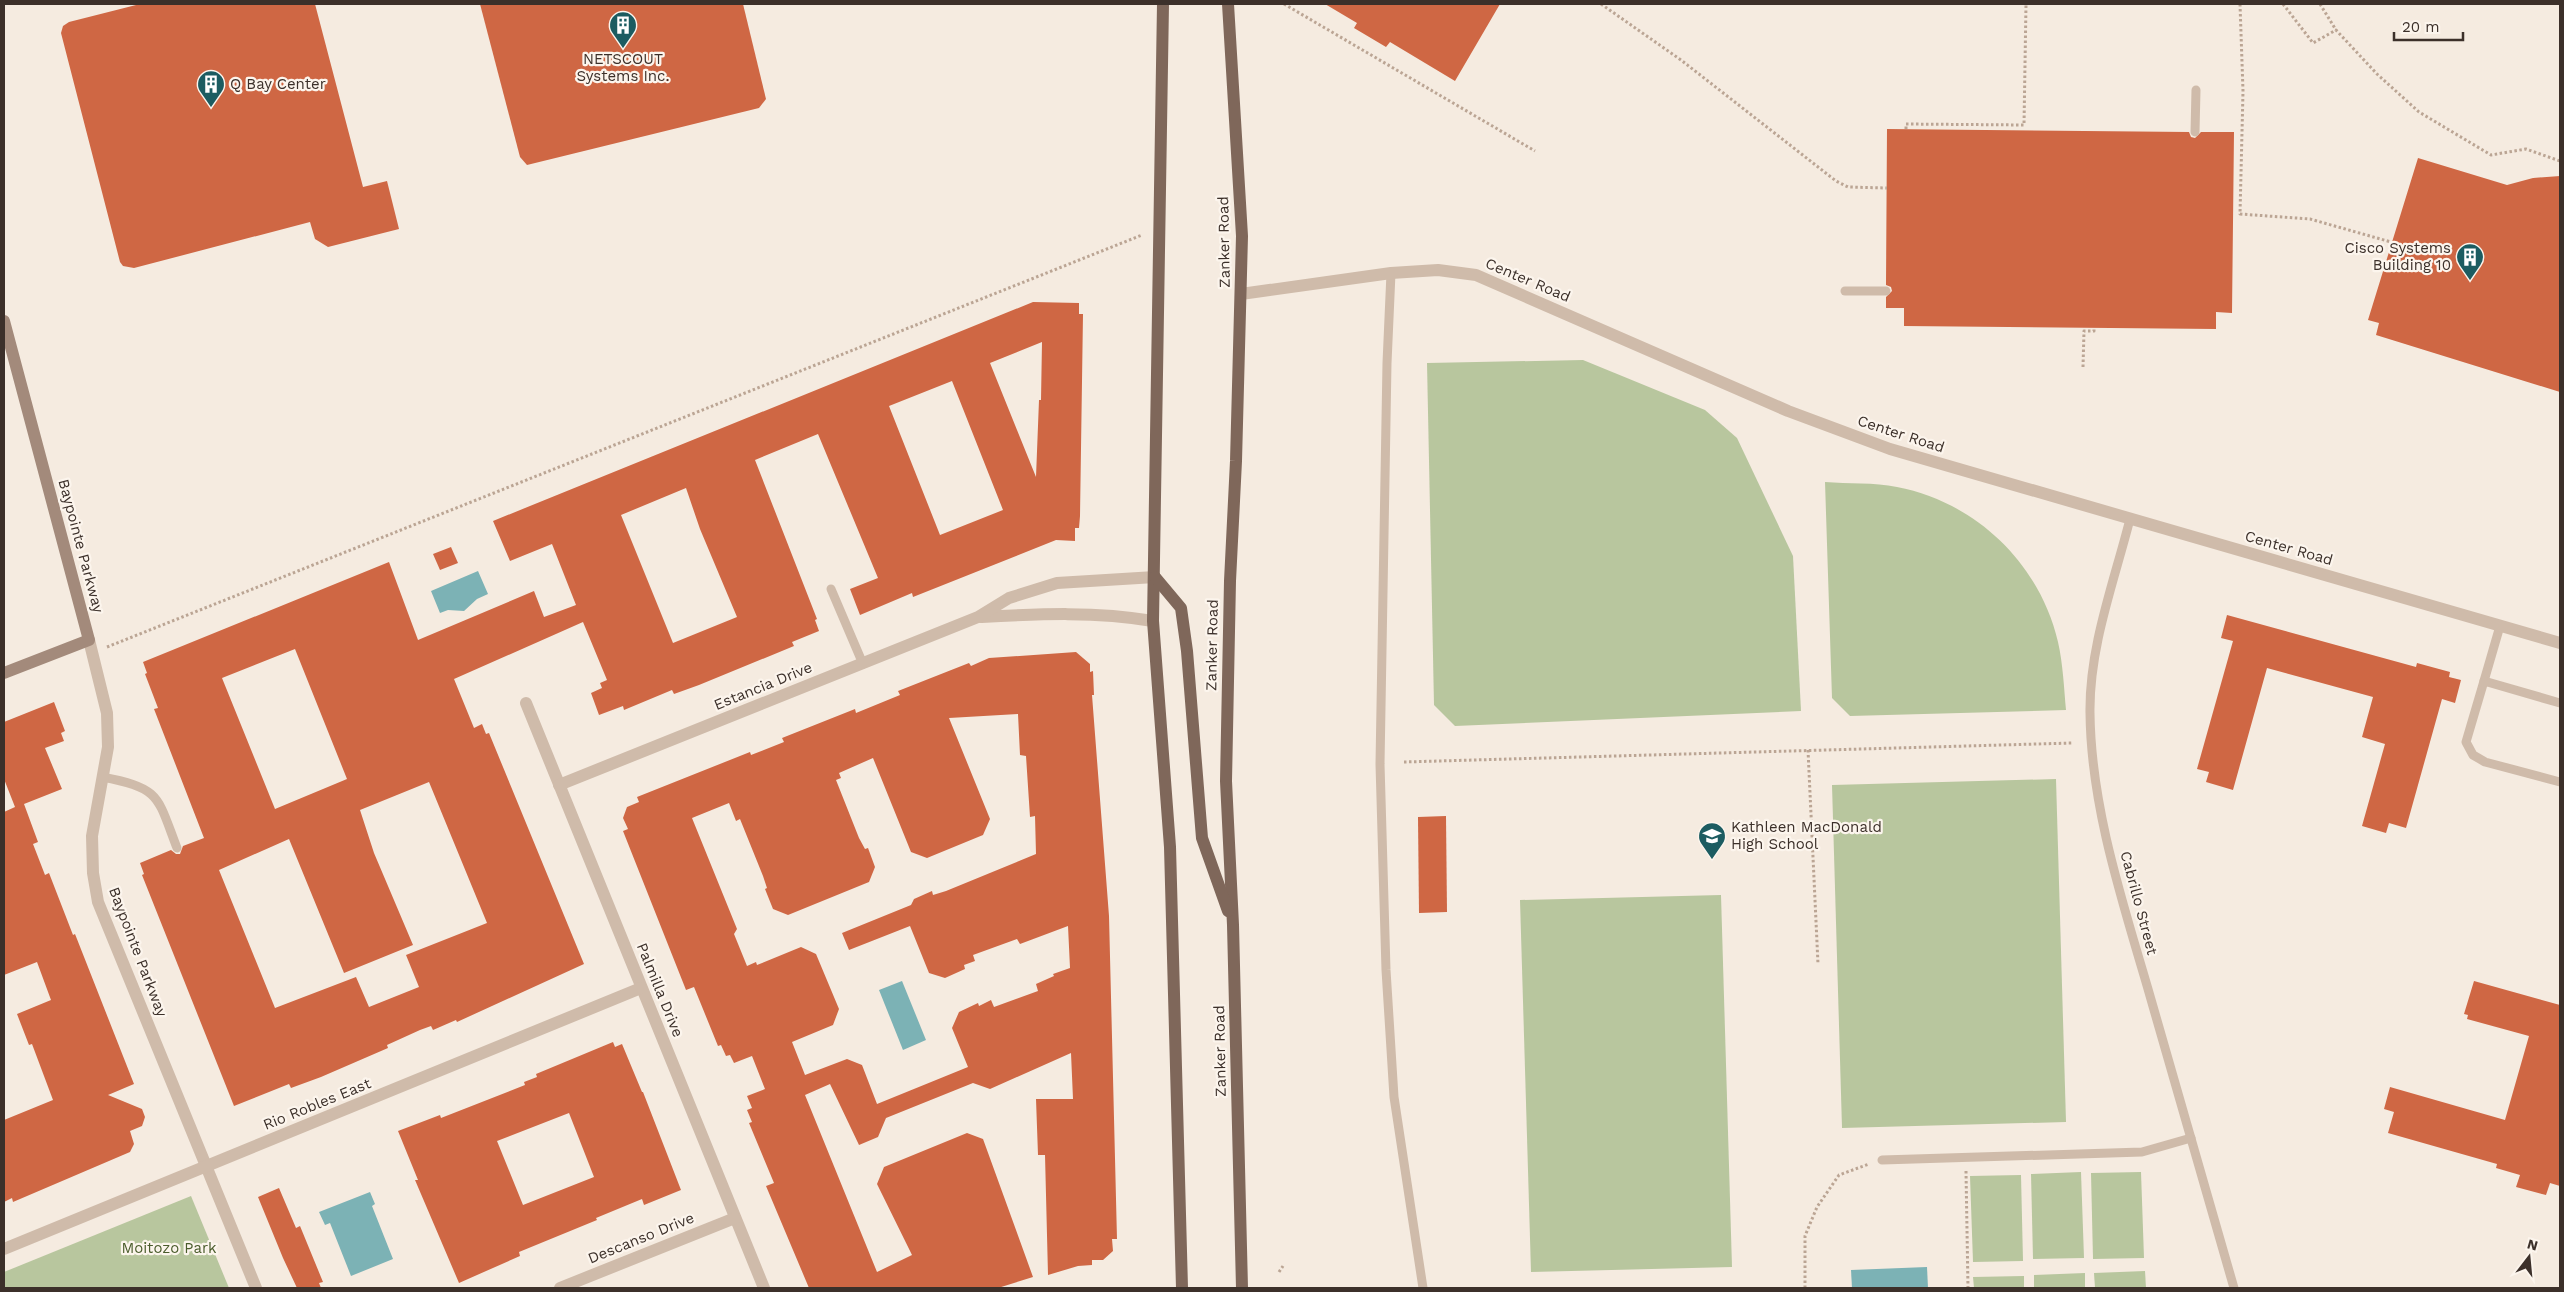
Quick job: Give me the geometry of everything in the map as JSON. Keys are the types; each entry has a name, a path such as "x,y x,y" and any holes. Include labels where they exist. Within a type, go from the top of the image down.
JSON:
{"main road":[{"path":"1163,4 1153,621 1170,848 1182,1288"},
{"name":"Zanker Road","path":"1228,4 1242,236 1226,720 1227,835 1234,925 1242,1288"},
{"path":"1155,577 1181,608 1187,651 1202,838 1234,925"}],"street":[{"name":"Center Road","path":"1241,294 1391,274 1438,270 1476,275 1836,430 1890,449 2560,644"},
{"name":"Baypointe Parkway","path":"4,321 90,640 107,713 108,747 92,836 93,873 98,902 256,1288"},
{"name":"Estancia Drive","path":"559,785 978,617 1009,598 1057,583 1155,577"},
{"name":"Estancia Drive","path":"978,617 1051,613 1121,615 1153,621"},
{"path":"4,673 90,640"},
{"name":"Palmilla Drive","path":"526,703 764,1288"},
{"name":"Rio Robles East","path":"4,1249 642,988"},
{"name":"Descanso Drive","path":"560,1288 735,1218"}],"lane":[{"path":"2195,132 2196,90"},
{"path":"1391,274 1386,363 1380,764 1384,933 1394,1097 1423,1288"},
{"path":"1845,291 1886,291"},
{"name":"Cabrillo Street","path":"2130,519 2094,660 2090,712 2092,743 2102,816 2119,888 2234,1288"},
{"path":"831,589 863,664"},
{"path":"2500,626 2466,742 2473,755 2485,762 2560,782"},
{"path":"2484,681 2560,703"},
{"path":"102,777 131,783 147,789 160,804 177,848"},
{"path":"1882,1160 2142,1152 2191,1138"}],"path":[{"path":"1284,4 1535,151"},
{"path":"1602,4 1681,60 1836,181 1848,187 1887,188"},
{"path":"1906,129 1906,124 2024,125 2026,4"},
{"path":"2240,4 2243,91 2240,214 2310,219 2392,242"},
{"path":"2283,4 2312,42 2336,30"},
{"path":"2320,4 2336,30 2377,74 2419,112 2491,155 2526,149 2560,162"},
{"path":"93,653 1160,227"},
{"path":"2084,367 2084,331 2094,331 2094,328"},
{"path":"1404,762 2072,743"},
{"path":"1808,750 1818,964"},
{"path":"1966,1157 1968,1288"},
{"path":"1806,1288 1805,1236 1816,1207 1839,1175 1882,1160"},
{"path":"1279,1272 1283,1266"}],"green space":[{"path":"1583,360 1705,410 1737,438 1793,556 1801,711 1455,726 1434,705 1427,363"},
{"path":"1825,482 1888,485 1926,495 1953,507 1978,522 2000,541 2020,563 2036,587 2049,614 2060,650 2066,710 1850,716 1832,698"},
{"path":"2056,779 2066,1122 1842,1128 1832,785"},
{"path":"1721,895 1732,1267 1531,1272 1520,900"},
{"path":"2081,1172 2084,1258 2033,1259 2031,1174"},
{"path":"2141,1172 2144,1258 2093,1259 2091,1173"},
{"path":"2021,1175 2023,1261 1973,1262 1970,1176"},
{"name":"Moitozo Park","path":"191,1196 229,1288 4,1288 4,1272"},
{"path":"2145,1271 2146,1288 2095,1288 2094,1273"},
{"path":"2085,1273 2085,1288 2034,1288 2034,1275"},
{"path":"2024,1276 2024,1288 1974,1288 1973,1277"}],"water":[{"path":"478,571 488,594 477,599 464,611 448,610 440,613 431,591"},
{"path":"902,981 926,1040 903,1050 879,990"},
{"path":"370,1192 375,1204 372,1206 393,1259 351,1276 330,1223 325,1225 319,1212"},
{"path":"1927,1267 1928,1288 1852,1288 1851,1270"}],"building":[{"name":"Q Bay Center","path":"140,4 315,4 363,187 387,181 399,229 328,247 315,239 310,222 134,268 123,266 120,262 61,33 63,26 69,22"},
{"name":"NETSCOUT Systems Inc.","path":"480,4 743,4 766,99 759,108 527,165 520,157"},
{"path":"1325,4 1500,4 1455,81 1390,42 1386,47 1354,28 1357,23"},
{"path":"1887,129 2189,132 2191,137 2195,138 2201,132 2234,132 2232,313 2216,312 2216,329 1904,326 1904,308 1886,308 1886,297 1892,291 1891,287 1886,285"},
{"name":"Cisco Systems Building 10","path":"2418,158 2507,185 2533,178 2560,176 2560,392 2376,335 2379,323 2368,320"},
{"path":"1033,302 1079,303 1079,314 1083,314 1080,516 1079,528 1075,528 1075,541 1056,540 913,597 912,593 860,615 850,589 878,578 818,434 755,460 817,619 815,620 819,631 792,642 794,646 699,685 674,694 672,690 624,710 623,706 599,715 591,693 602,688 600,683 607,680 583,622 454,679 474,728 482,724 486,734 489,733 584,964 457,1022 456,1020 433,1030 431,1026 420,1030 387,1045 388,1048 321,1077 291,1088 289,1084 234,1106 142,875 144,874 140,863 171,850 176,854 180,854 183,846 204,838 154,709 158,708 145,674 147,673 143,662 389,562 418,640 534,591 544,617 576,605 552,544 510,561 493,521","holes":["1042,342 1041,400 1039,400 1036,477 990,363","952,381 1003,510 940,535 889,406","686,488 700,529 737,617 673,643 621,515","295,649 347,779 275,809 222,678","429,782 487,923 406,955 419,987 369,1007 356,977 275,1008 219,870 289,839 344,973 413,945 374,853 360,810"]},
{"path":"451,547 458,563 440,570 433,554"},
{"path":"2227,615 2416,667 2417,663 2450,672 2449,677 2461,680 2455,703 2442,699 2406,828 2389,823 2386,833 2362,826 2385,744 2362,737 2373,697 2267,668 2233,790 2206,782 2209,772 2197,769 2233,641 2221,638"},
{"path":"1076,652 1090,664 1090,672 1093,671 1094,695 1092,695 1109,916 1117,1239 1112,1239 1113,1251 1103,1260 1092,1260 1092,1265 1078,1266 1048,1275 1045,1155 1038,1155 1036,1099 1073,1099 1071,1053 990,1089 973,1083 886,1118 878,1137 859,1145 830,1084 805,1095 877,1272 912,1255 877,1184 884,1167 967,1133 983,1139 1033,1277 998,1288 809,1288 766,1186 774,1183 749,1123 752,1122 747,1110 752,1108 747,1096 765,1089 752,1056 734,1063 730,1055 726,1056 721,1045 718,1046 694,987 686,990 623,831 628,829 623,818 627,807 639,802 637,797 750,752 751,755 784,742 782,738 855,709 856,713 900,695 898,691 969,663 971,666 989,658","holes":["1018,714 1020,755 1026,756 1030,817 1035,816 1036,854 946,891 933,895 932,891 914,899 911,905 842,933 849,950 910,926 929,973 945,978 965,969 964,965 975,961 973,955 1017,939 1020,944 1068,926 1070,968 1053,974 1054,976 1036,984 1038,991 994,1007 991,1000 979,1006 978,1003 959,1012 952,1028 968,1067 877,1104 862,1065 847,1059 805,1075 792,1042 833,1025 839,1009 816,954 801,947 757,965 756,962 747,966 734,934 737,929 692,818 729,803 736,821 740,819 763,876 767,888 765,889 773,909 788,915 869,882 875,867 868,848 865,849 859,838 836,780 841,778 839,773 873,758 911,852 927,858 983,835 990,819 949,718"]},
{"path":"54,702 65,731 61,733 64,741 45,748 62,789 24,804 38,842 33,844 45,875 49,873 73,935 75,934 134,1084 108,1095 142,1109 145,1117 142,1126 130,1131 134,1144 130,1152 13,1202 12,1198 4,1202 4,1120 53,1100 32,1044 29,1045 17,1014 51,1000 37,962 4,975 4,812 15,807 4,779 4,722"},
{"path":"1446,816 1447,912 1419,913 1418,817"},
{"path":"2474,981 2560,1005 2560,1186 2550,1183 2546,1195 2516,1187 2520,1175 2496,1168 2497,1164 2388,1133 2394,1112 2384,1109 2390,1087 2505,1120 2529,1036 2467,1019 2468,1015 2464,1014"},
{"path":"613,1042 615,1047 622,1044 681,1190 644,1205 642,1199 596,1218 597,1220 519,1252 520,1256 459,1283 415,1180 418,1180 398,1131 440,1115 441,1118 525,1085 524,1082 537,1077 536,1074","holes":["569,1113 594,1177 523,1205 497,1141"]},
{"path":"279,1188 296,1228 300,1226 323,1282 319,1283 321,1288 297,1288 283,1258 258,1197"}],"place":[{"name":"NETSCOUT Systems Inc.","path":"623,49"},
{"name":"Q Bay Center","path":"211,108"},
{"name":"Cisco Systems Building 10","path":"2470,281"},
{"name":"Kathleen MacDonald High School","path":"1712,860"}]}
